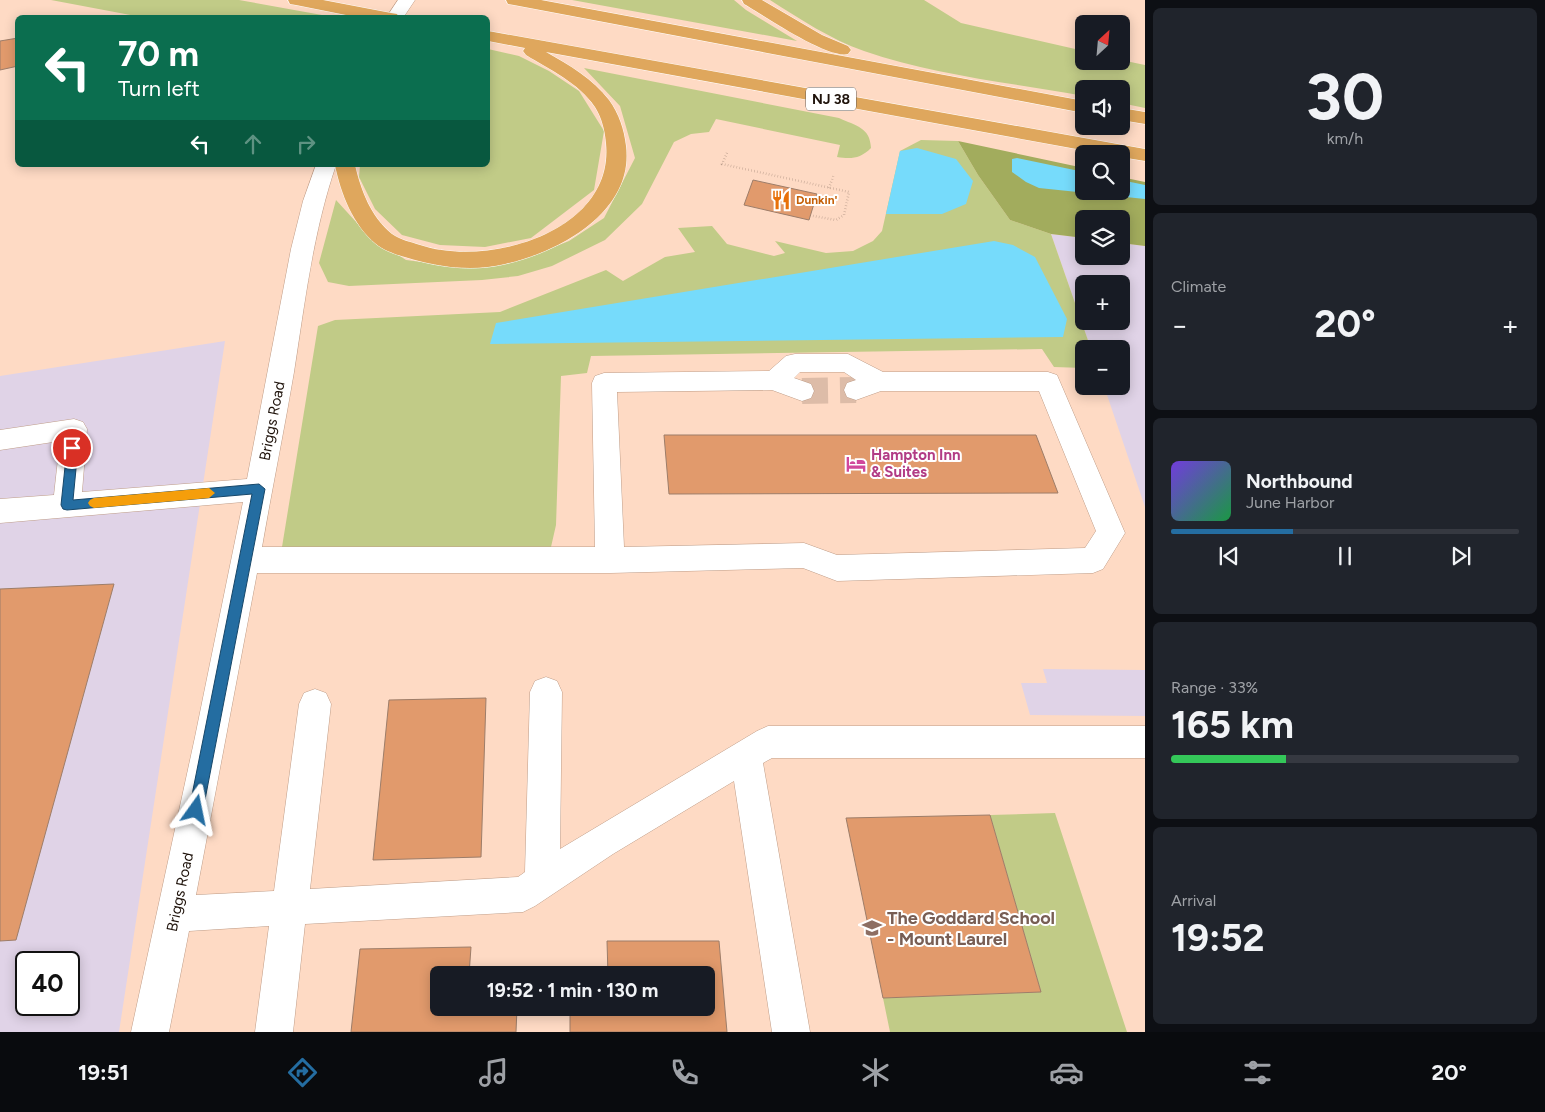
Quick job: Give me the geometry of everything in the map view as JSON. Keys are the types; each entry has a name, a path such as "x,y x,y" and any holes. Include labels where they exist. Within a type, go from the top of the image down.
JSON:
{"highway":[{"path":"296,0 376,15"},
{"path":"514,0 1075,105"},
{"path":"750,0 816,39 897,71"},
{"name":"NJ 38","path":"490,36 1145,156"},
{"path":"346,167 359,208 383,239 418,253 459,261 505,257 546,243 580,223 604,198 617,171 618,145 612,122 600,101 582,83 518,42"},
{"path":"1130,116 1145,118"}],"street":[{"path":"394,15 407,0"},
{"name":"Briggs Road","path":"150,1032 176,914 259,489 302,249 313,201 325,167"},
{"path":"245,560 610,560 804,555 837,568 1093,560 1111,533 1048,382 867,386 848,363 795,363 774,380"},
{"path":"610,560 604,383 774,380 802,391"},
{"path":"0,440 74,429 67,505"},
{"path":"0,511 259,489"},
{"path":"542,882 546,692"},
{"path":"274,1032 315,704"},
{"path":"176,914 523,894 601,842 768,742 1145,742"},
{"path":"746,756 791,1032"}],"path":[{"path":"727,153 722,164 849,192 844,216 836,220 813,216"},
{"path":"829,188 834,174"}],"shaded area":[{"path":"1051,234 1075,237 1075,265 1130,265 1130,244 1145,246 1145,507 1107,395 1130,395 1130,340 1088,340 1084,330 1130,330 1130,275 1075,275 1075,303"},
{"path":"225,341 119,1032 0,1032 0,376"},
{"path":"1043,669 1145,670 1145,716 1030,715 1021,683 1047,683"}],"green space":[{"path":"51,0 239,0 322,15 130,15"},
{"path":"572,0 734,0 746,10 797,41"},
{"path":"770,0 924,0 961,23 1075,49 1075,70 1130,70 1130,62 1145,65 1145,108 1130,105 1130,80 1075,80 1075,95 973,78 917,66 864,51 839,41"},
{"path":"490,49 519,56 549,71 579,91 604,131 594,190 531,238 485,247 440,245 402,235 375,209 359,177 360,167 490,167"},
{"path":"584,68 839,118 865,131 871,148 855,157 837,157 840,145 716,119 709,132 691,134 674,142 642,204 605,240 552,266 518,276 482,280 349,286 328,282 319,263 336,200 368,235 406,260 468,268 529,257 569,241 604,218 635,158 620,106"},
{"path":"921,140 958,141 978,175 1010,220 1051,234 1075,303 1075,330 1084,330 1088,340 1075,340 1075,368 1054,367 1042,349 591,356 587,373 561,376 556,525 551,547 282,547 318,326 335,320 500,312 606,270 623,281 665,257 695,252 678,228 712,226 727,244 774,256 785,253 775,241 826,253 853,251 873,241 882,231 900,151"},
{"path":"958,141 1075,166 1075,200 1130,200 1130,179 1145,182 1145,246 1130,244 1130,210 1075,210 1075,237 1051,234 1010,220 978,175"},
{"path":"1055,813 1127,1032 890,1032 883,998 1041,992 990,815"}],"water":[{"path":"917,148 956,159 973,181 966,204 942,214 886,214 900,151"},
{"path":"1017,158 1075,170 1075,192 1039,188 1026,182 1012,172 1012,159"},
{"path":"1130,182 1145,185 1145,199 1130,197"},
{"path":"994,241 1013,245 1035,257 1067,319 1063,337 490,344 496,323"}],"building":[{"path":"15,38 15,67 0,70 0,41"},
{"name":"Dunkin'","path":"753,180 817,194 809,220 744,205"},
{"name":"Hampton Inn & Suites","path":"664,435 1036,435 1058,493 669,494"},
{"path":"114,584 16,940 0,941 0,589"},
{"path":"486,698 481,857 373,860 389,700"},
{"path":"990,815 1041,992 883,998 846,818"},
{"path":"607,941 719,941 727,1032 570,1032 570,1016 715,1016 715,966 608,966"},
{"path":"471,947 470,966 430,966 430,1016 517,1016 516,1032 351,1032 360,949"}],"tunnel":[{"path":"802,391 856,390"}],"slow traffic":[{"path":"94,503 209,493"}],"place":[{"name":"Dunkin'","path":"781,200"},
{"name":"Hampton Inn & Suites","path":"856,464"},
{"name":"The Goddard School - Mount Laurel","path":"872,928"}],"route":[{"path":"72,448 67,505 259,489 196,810"}]}
